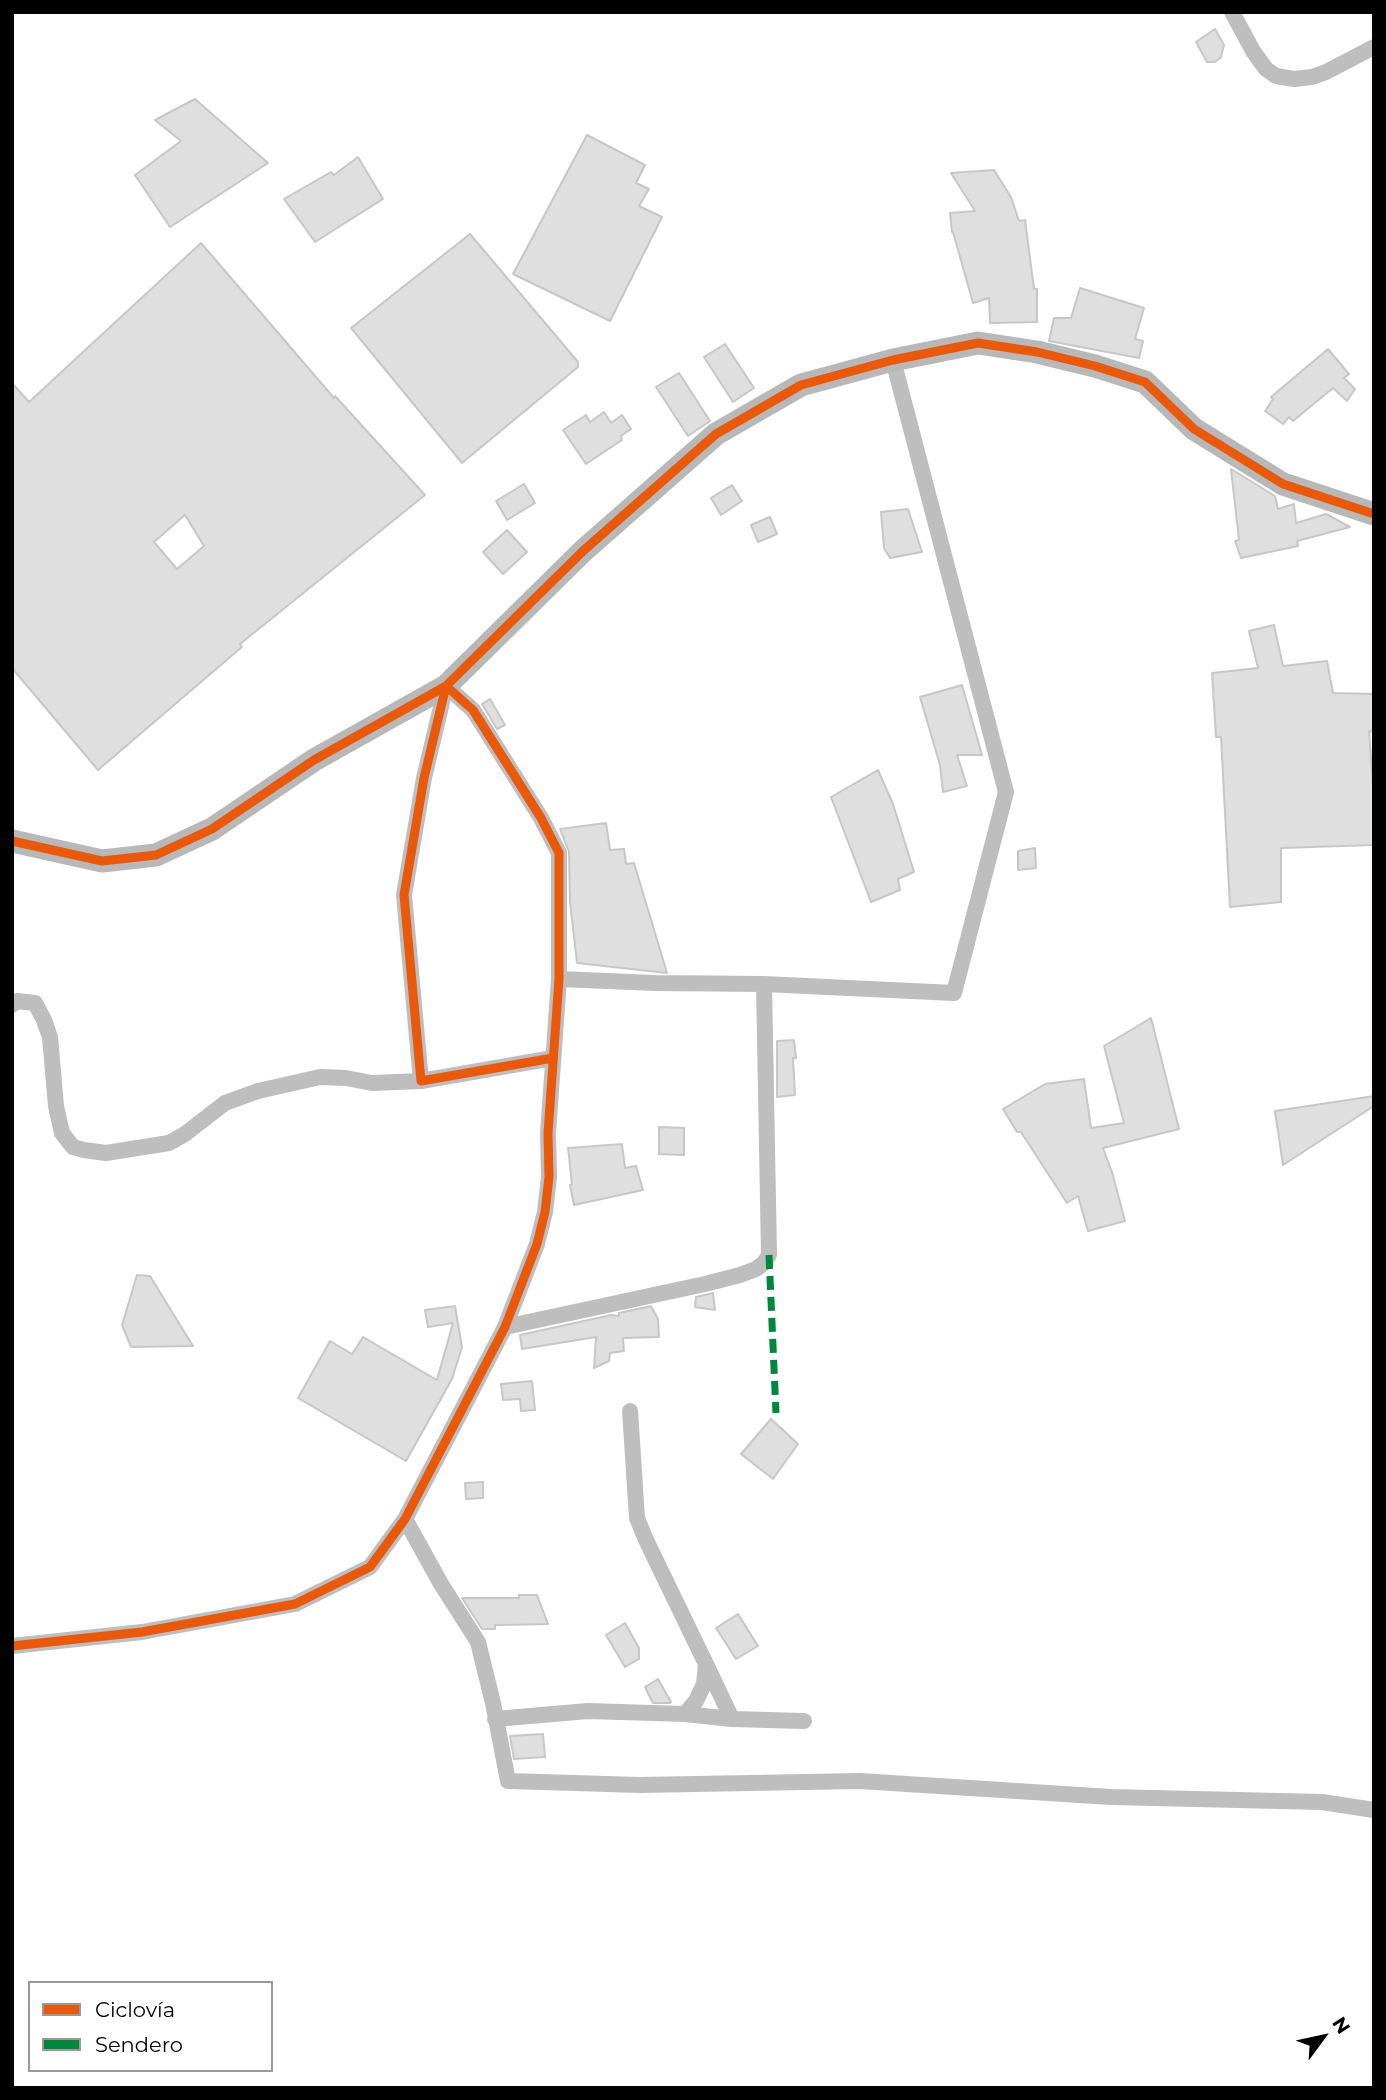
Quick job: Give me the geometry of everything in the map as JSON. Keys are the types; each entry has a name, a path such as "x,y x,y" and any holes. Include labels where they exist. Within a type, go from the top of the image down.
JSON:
{"street":[{"path":"1232,12 1259,60 1276,76 1294,79 1312,77 1374,47"},
{"path":"12,841 102,861 156,855 212,830 314,761 446,685 583,551 716,435 801,385 893,360 978,343 1037,352 1145,382 1194,429 1283,484 1374,514"},
{"path":"559,979 764,984 954,993 1006,792 893,360"},
{"path":"12,1646 142,1632 295,1604 370,1567 405,1519 505,1326 537,1244 545,1212 549,1177 548,1133 559,979 559,853 541,818 473,710 446,685"},
{"path":"421,1081 404,895 424,778 446,685"},
{"path":"505,1326 705,1284 740,1275 764,1263 769,1255 764,984"},
{"path":"12,1005 17,1001 35,1003 44,1020 51,1047 56,1105 62,1133 73,1146 106,1153 169,1143 225,1104 258,1091 320,1077 372,1083 421,1081 553,1058"},
{"path":"630,1411 637,1518 732,1719"},
{"path":"405,1519 441,1584 478,1642 508,1782 640,1785 860,1782 1111,1797 1322,1802 1374,1811"},
{"path":"685,1714 696,1701 704,1684 706,1664"},
{"path":"495,1719 587,1711 804,1721"}],"building":[{"path":"1215,29 1224,45 1221,57 1215,62 1207,62 1196,42"},
{"path":"195,99 268,163 170,227 135,175 181,141 155,120"},
{"path":"587,135 645,165 636,183 649,189 639,206 662,217 610,321 513,274"},
{"path":"358,157 383,199 315,242 284,199 331,172 334,175"},
{"path":"994,170 1011,197 1019,221 1025,220 1034,289 1037,289 1037,322 990,323 989,298 973,303 952,232 950,213 975,211 951,173"},
{"path":"470,234 578,362 578,367 462,463 351,328"},
{"path":"201,243 334,398 335,396 425,495 240,644 242,647 98,770 12,668 12,383 29,402","holes":["185,515 204,546 177,569 154,542"]},
{"path":"1080,288 1144,308 1135,339 1143,341 1139,358 1049,341 1054,318 1071,318"},
{"path":"725,344 754,388 733,402 704,357"},
{"path":"1328,349 1349,374 1344,378 1355,389 1347,401 1333,388 1293,421 1289,417 1283,424 1265,411 1273,399 1271,397"},
{"path":"679,373 710,421 688,436 656,387"},
{"path":"604,412 611,423 622,415 631,429 621,436 622,440 586,464 563,430 586,415 590,422"},
{"path":"1231,469 1275,496 1278,509 1294,504 1296,523 1326,514 1350,527 1297,541 1298,546 1241,558 1235,541 1239,540"},
{"path":"524,484 535,503 507,520 496,501"},
{"path":"732,485 742,501 721,515 711,498"},
{"path":"908,509 922,552 890,558 884,548 881,512"},
{"path":"770,517 777,534 758,542 751,525"},
{"path":"507,530 527,552 503,574 483,552"},
{"path":"1274,625 1283,666 1327,661 1333,693 1374,694 1374,732 1369,731 1374,845 1281,848 1281,902 1230,907 1221,737 1216,737 1212,673 1258,668 1249,631"},
{"path":"962,685 982,755 957,755 967,786 943,792 940,765 920,697"},
{"path":"490,699 505,725 497,729 482,704"},
{"path":"878,770 893,804 914,872 898,879 900,890 871,902 831,797"},
{"path":"606,823 610,850 624,849 626,864 634,863 667,973 577,963 570,902 569,852 560,829"},
{"path":"1035,848 1036,868 1018,870 1018,851"},
{"path":"1151,1018 1179,1129 1103,1148 1125,1221 1088,1231 1078,1196 1067,1203 1003,1109 1045,1084 1084,1079 1091,1128 1124,1123 1104,1046"},
{"path":"794,1040 795,1095 777,1097 777,1041"},
{"path":"1374,1096 1374,1106 1283,1165 1275,1111"},
{"path":"659,1127 684,1128 684,1155 659,1154"},
{"path":"622,1144 625,1168 636,1166 643,1190 574,1205 568,1148"},
{"path":"137,1275 150,1276 193,1346 131,1347 122,1325"},
{"path":"713,1293 715,1310 695,1307 696,1297"},
{"path":"455,1306 462,1347 452,1379 406,1461 298,1398 330,1341 352,1354 363,1337 437,1380 453,1323 428,1327 425,1310"},
{"path":"651,1306 658,1319 659,1337 623,1338 624,1351 610,1353 609,1361 594,1368 596,1337 522,1349 520,1335 611,1315 619,1316 619,1313"},
{"path":"532,1381 535,1410 521,1411 520,1399 503,1400 501,1384"},
{"path":"771,1419 798,1444 773,1479 741,1454"},
{"path":"483,1482 483,1498 466,1499 465,1483"},
{"path":"519,1595 537,1595 548,1624 495,1625 495,1629 482,1629 462,1598 519,1598"},
{"path":"738,1614 758,1646 736,1659 716,1628"},
{"path":"625,1623 639,1648 639,1659 625,1667 606,1635"},
{"path":"658,1679 670,1703 653,1703 645,1687"},
{"path":"543,1734 545,1757 514,1759 510,1736"}],"marked path":[{"path":"769,1255 776,1413"}],"cycle path":[{"path":"12,841 102,861 156,855 212,829 314,760 446,686 583,551 716,434 801,385 893,360 978,343 1037,352 1145,382 1194,429 1283,484 1374,514"},
{"path":"12,1646 142,1632 295,1604 370,1567 405,1519 505,1327 537,1244 545,1212 549,1177 548,1133 559,979 559,853 541,818 473,710 446,686 424,778 404,895 421,1081 553,1058"}]}
